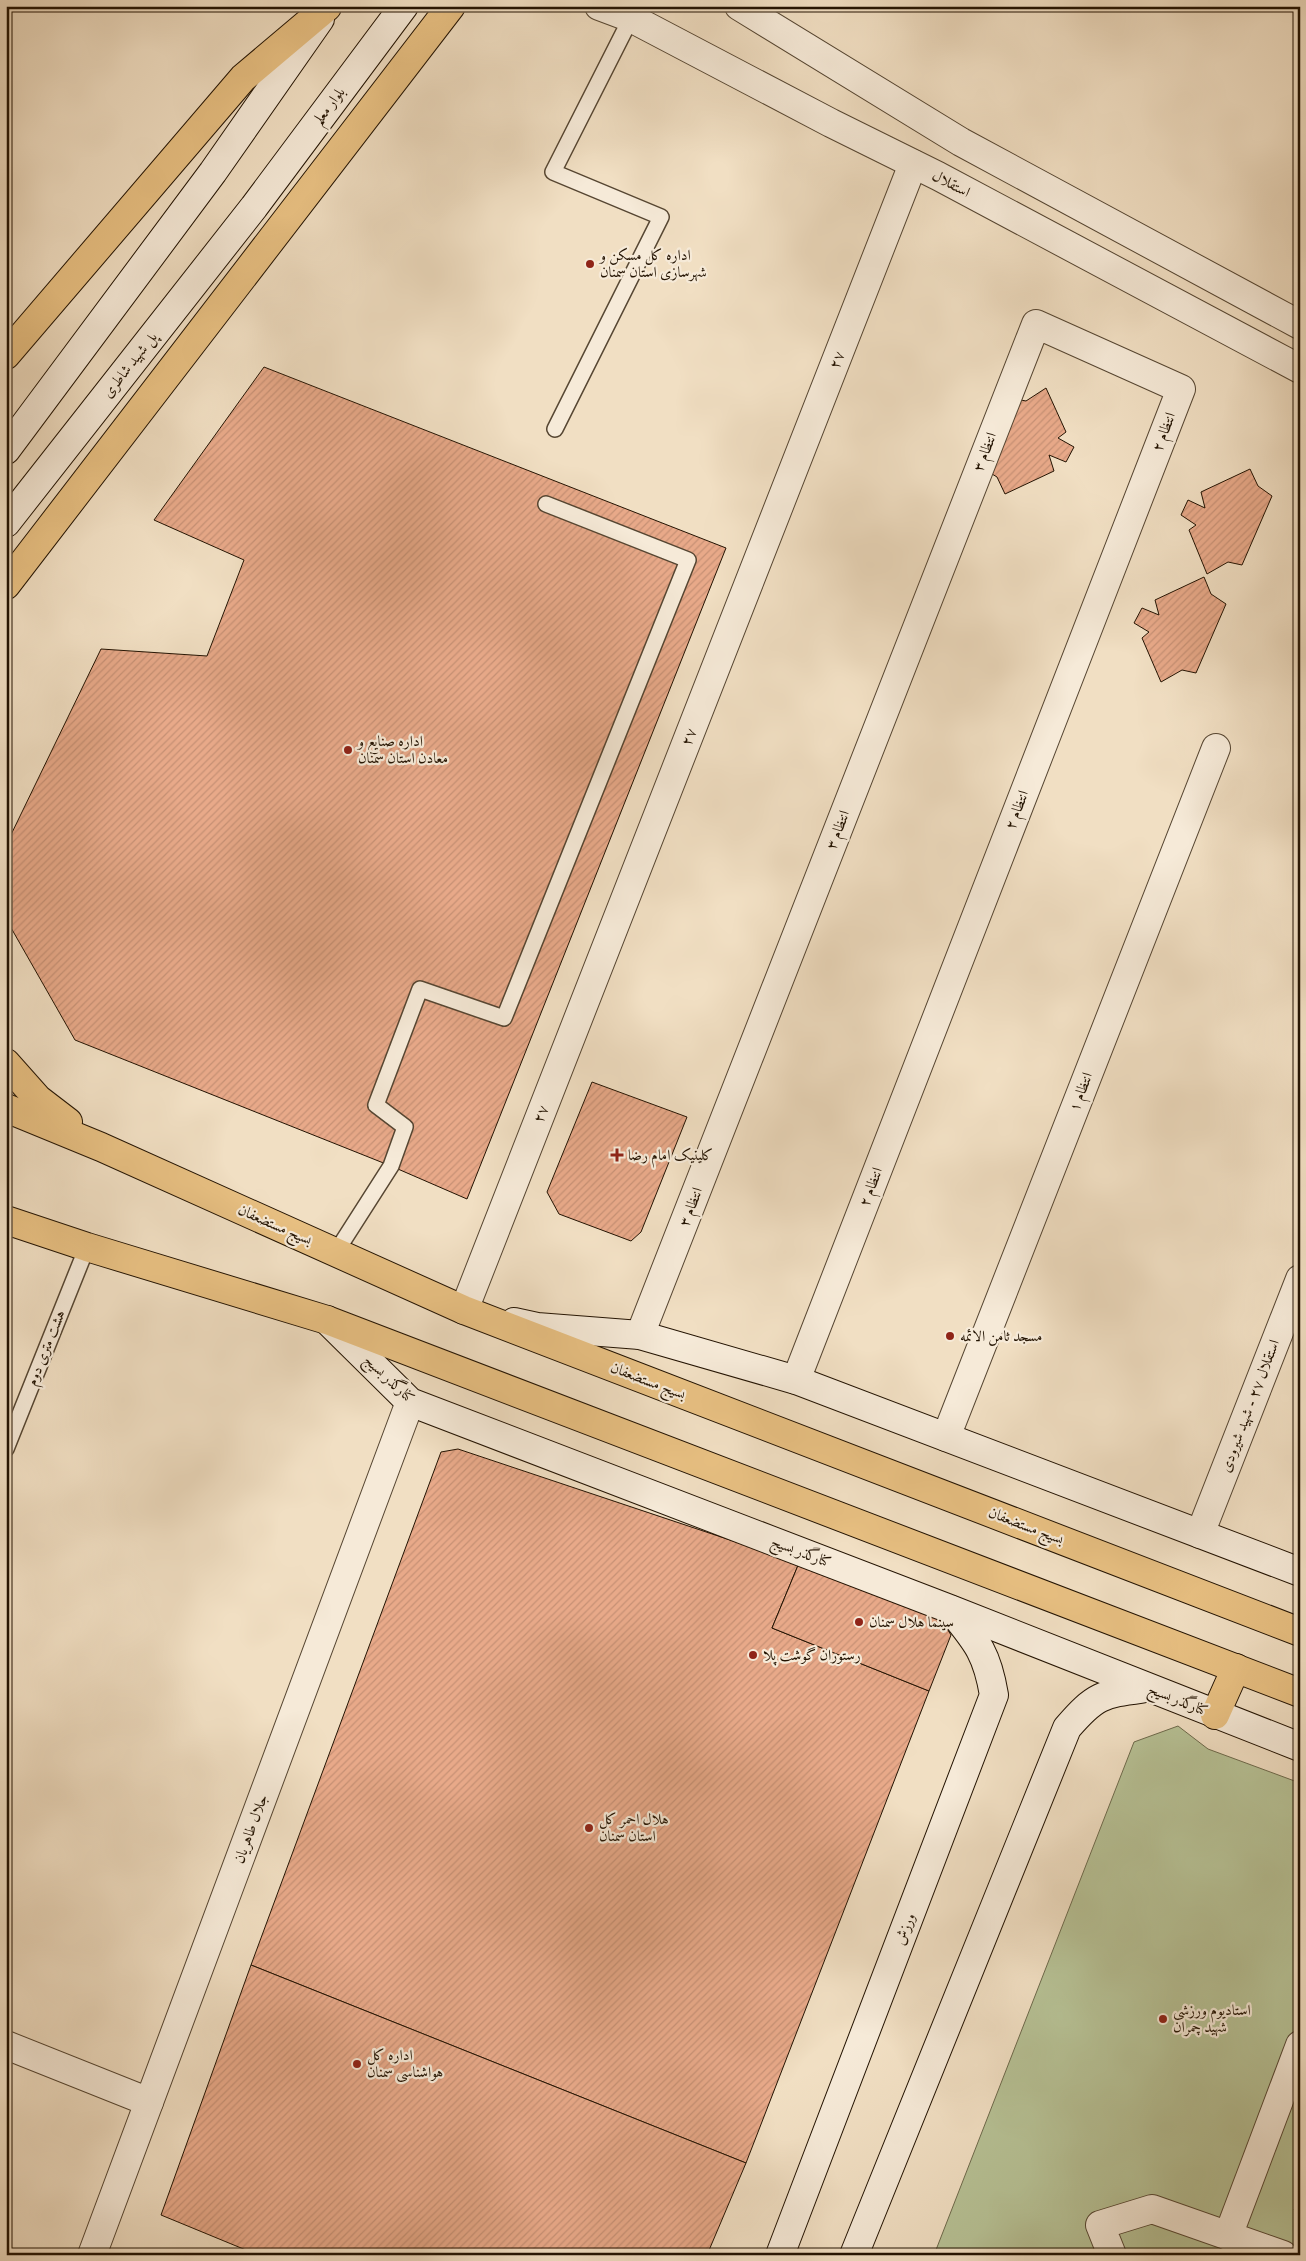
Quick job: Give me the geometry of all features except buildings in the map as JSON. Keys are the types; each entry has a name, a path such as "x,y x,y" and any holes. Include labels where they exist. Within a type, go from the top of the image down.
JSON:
{"main road":[{"path":"6,585 451,6"},
{"path":"6,354 243,78 328,7"},
{"path":"6,1063 38,1100 101,1147"},
{"name":"بسیج مستضعفان","path":"6,1108 101,1147 464,1310 1300,1632"},
{"path":"6,1220 87,1247 327,1320 1300,1692"},
{"path":"1215,1715 1236,1668"}],"street":[{"name":"بلوار معلم","path":"254,207 404,6"},
{"name":"استقلال","path":"599,6 631,18 913,164 1300,369"},
{"path":"739,6 961,142 1300,325"},
{"path":"6,450 213,172 328,7"},
{"name":"۲۷","path":"464,1310 913,164"},
{"name":"پل شهید شاطری","path":"6,523 254,207"},
{"name":"انتظام ۳","path":"640,1335 1036,324"},
{"name":"انتظام ۲","path":"796,1380 1181,389 1036,324"},
{"name":"انتظام ۱","path":"946,1437 1216,748"},
{"name":"استقلال ۲۷ - شهید شیرودی","path":"1200,1534 1300,1279"},
{"path":"464,1310 537,1327 640,1335 796,1380 1300,1572"},
{"name":"کنارگذر بسیج","path":"327,1320 410,1402 950,1609 1300,1747"},
{"name":"جلال طاهریان","path":"92,2255 410,1402"},
{"name":"ورزش","path":"780,2255 994,1695 991,1673 980,1646 950,1609"},
{"path":"854,2255 1067,1728 1085,1707 1107,1693 1147,1688"},
{"path":"6,2045 150,2102"},
{"path":"1228,2236 1300,2045"},
{"path":"1112,2255 1100,2226 1152,2209 1283,2255"}],"lane":[{"path":"555,429 661,217 553,172 631,18"},
{"path":"336,1252 391,1166 405,1127 376,1105 420,989 504,1018 688,560 546,504"},
{"name":"هشت متری دوم","path":"6,1449 87,1247"}],"green space":[{"name":"استادیوم ورزشی شهید چمران","path":"1178,1726 1208,1749 1300,1783 1300,2255 934,2255 1134,1742"}],"place":[{"name":"اداره کل مسکن و شهرسازی استان سمنان","path":"590,264"},
{"name":"اداره صنایع و معادن استان سمنان","path":"348,750"},
{"name":"کلینیک امام رضا","path":"617,1155"},
{"name":"مسجد ثامن الائمه","path":"950,1336"},
{"name":"سینما هلال سمنان","path":"859,1622"},
{"name":"رستوران گوشت پلا","path":"753,1655"},
{"name":"هلال احمر کل استان سمنان","path":"589,1828"},
{"name":"استادیوم ورزشی شهید چمران","path":"1163,2019"},
{"name":"اداره کل هواشناسی سمنان","path":"357,2064"}]}
